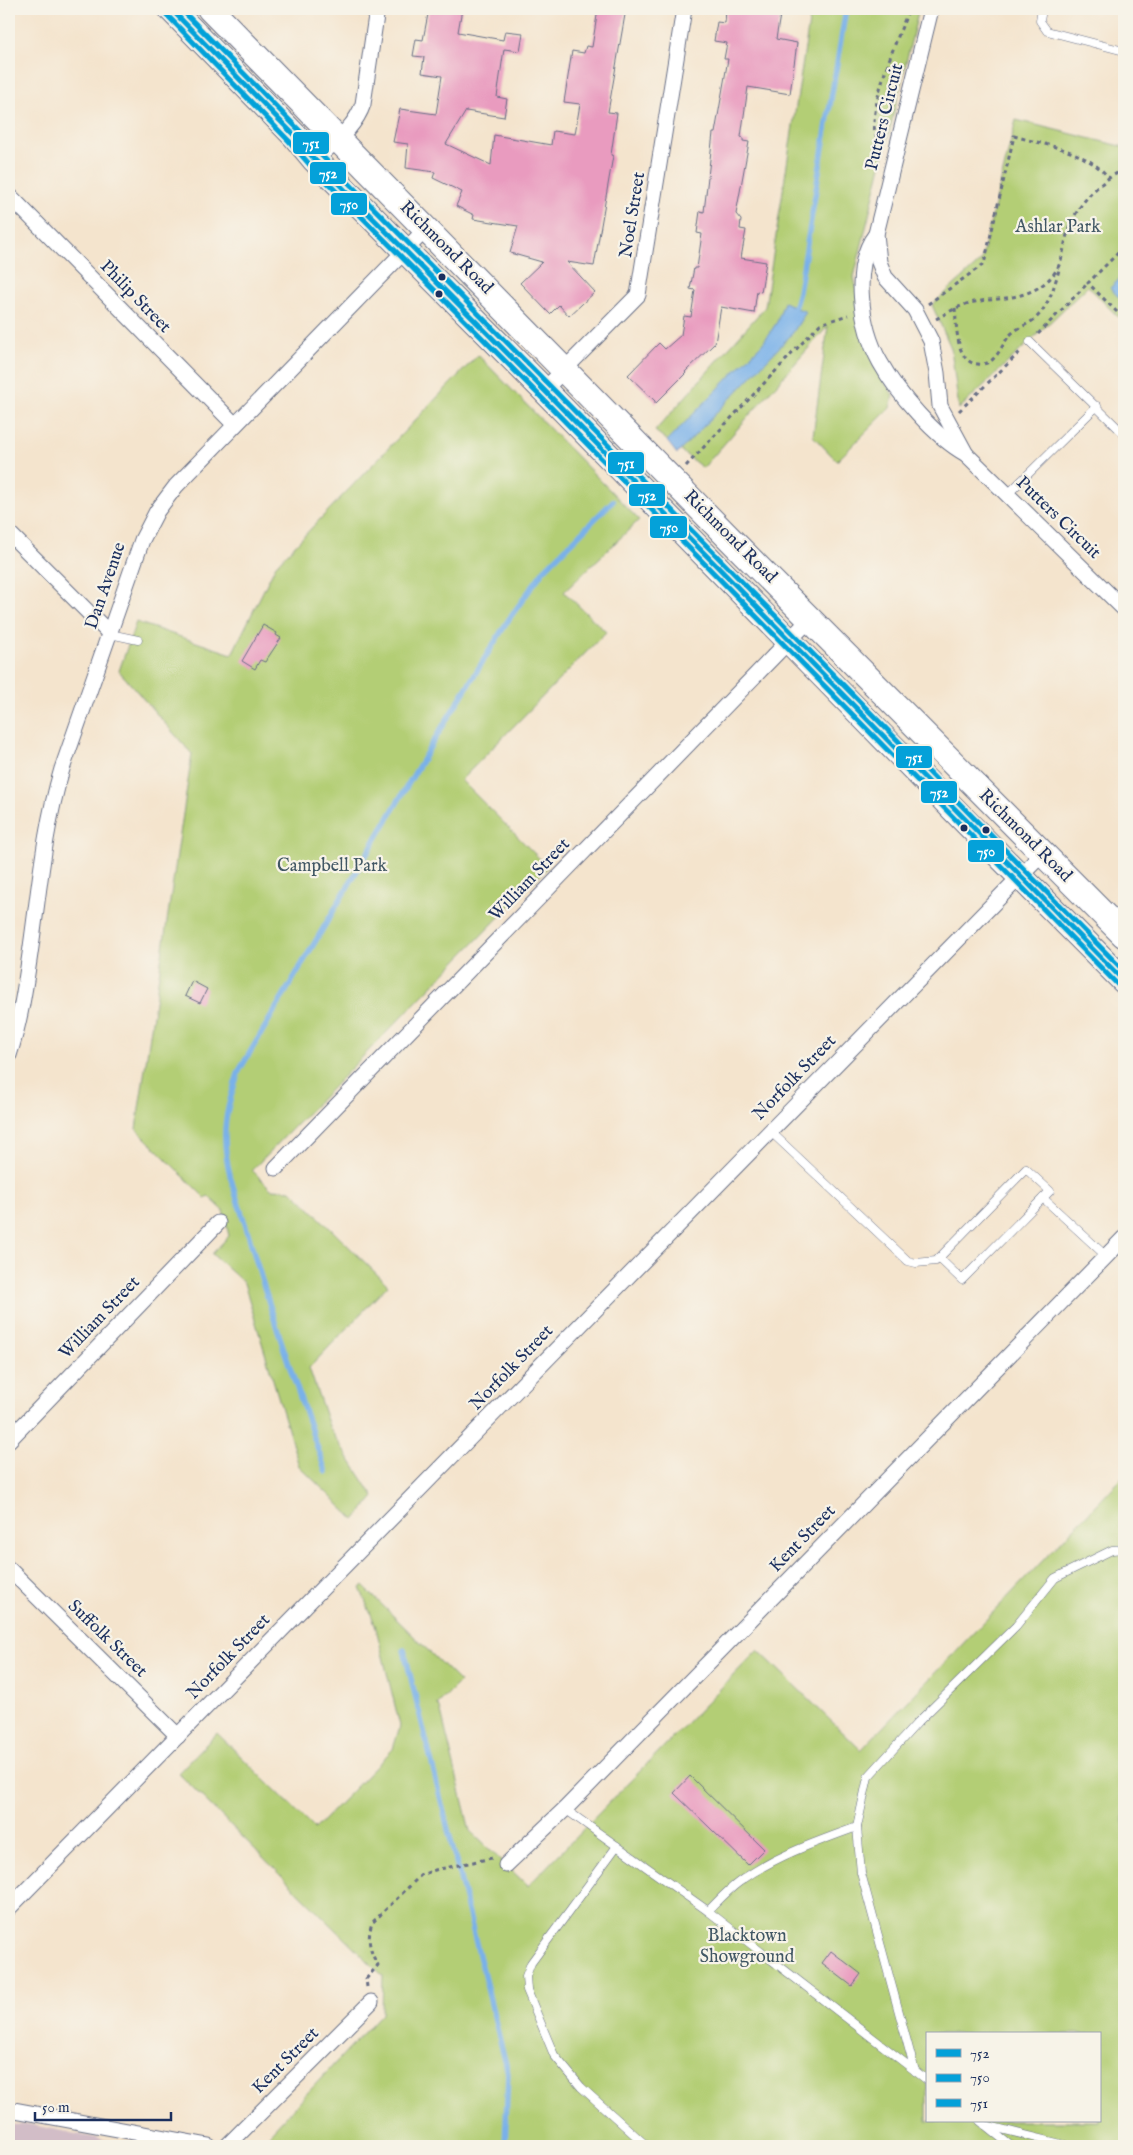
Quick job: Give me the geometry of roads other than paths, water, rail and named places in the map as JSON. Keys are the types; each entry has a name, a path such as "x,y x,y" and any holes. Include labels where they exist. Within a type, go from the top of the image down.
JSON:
{"main road":[{"name":"Richmond Road","path":"171,9 295,136 315,160 544,390 1124,981"},
{"name":"Richmond Road","path":"210,9 732,541 811,618 1124,935"}],"street":[{"path":"315,160 359,116 363,104 377,9"},
{"name":"Noel Street","path":"544,390 638,295 684,9"},
{"name":"Putters Circuit","path":"931,9 876,234 879,262 885,276 915,310 931,341 936,364 940,406 966,454"},
{"name":"Philip Street","path":"9,195 235,425"},
{"name":"Dan Avenue","path":"9,1055 24,995 51,806 62,769 142,540 157,511 176,486 426,229"},
{"name":"Putters Circuit","path":"876,234 868,245 863,260 864,315 874,349 890,379 903,396 950,445 966,454 1121,599"},
{"path":"9,533 110,634"},
{"name":"William Street","path":"276,1168 811,618"},
{"name":"Norfolk Street","path":"9,1908 1042,854"},
{"name":"William Street","path":"9,1440 218,1222"},
{"name":"Kent Street","path":"506,1865 565,1809 1124,1238"},
{"name":"Suffolk Street","path":"9,1570 178,1736"},
{"name":"Kent Street","path":"227,2146 371,2002"},
{"path":"9,2109 209,2146"}],"lane":[{"path":"1042,9 1040,21 1047,31 1124,51"},
{"path":"1030,342 1124,434"},
{"path":"1008,494 1096,406"},
{"path":"110,634 138,640"},
{"path":"770,1131 908,1261 916,1263 933,1262 939,1258 1026,1169 1050,1191 962,1280 939,1258"},
{"path":"1044,1198 1106,1256"},
{"path":"915,2071 862,1873 857,1828 868,1777 918,1722 1016,1626 1055,1578 1112,1550 1124,1549"},
{"path":"565,1809 708,1911 926,2079"},
{"path":"708,1911 738,1883 766,1864 804,1846 857,1828"},
{"path":"616,1846 531,1963 526,1976 527,1990 554,2055 581,2086 647,2146"},
{"path":"982,2123 1011,2146"},
{"path":"982,2123 1069,2146"}],"water":[{"path":"1124,275 1124,303 1110,288"},
{"path":"784,302 806,312 792,334 677,454 667,441 763,343 777,322"}],"waterway":[{"path":"793,312 799,292 846,9"},
{"path":"326,1472 275,1323 230,1174 227,1162 225,1129 231,1096 239,1071 430,747 509,619 544,570 613,501"},
{"path":"404,1650 508,2073 505,2146"}],"park label":[{"name":"Ashlar Park","path":"1058,227"},
{"name":"Campbell Park","path":"332,866"},
{"name":"Blacktown Showground","path":"747,1946"}]}
